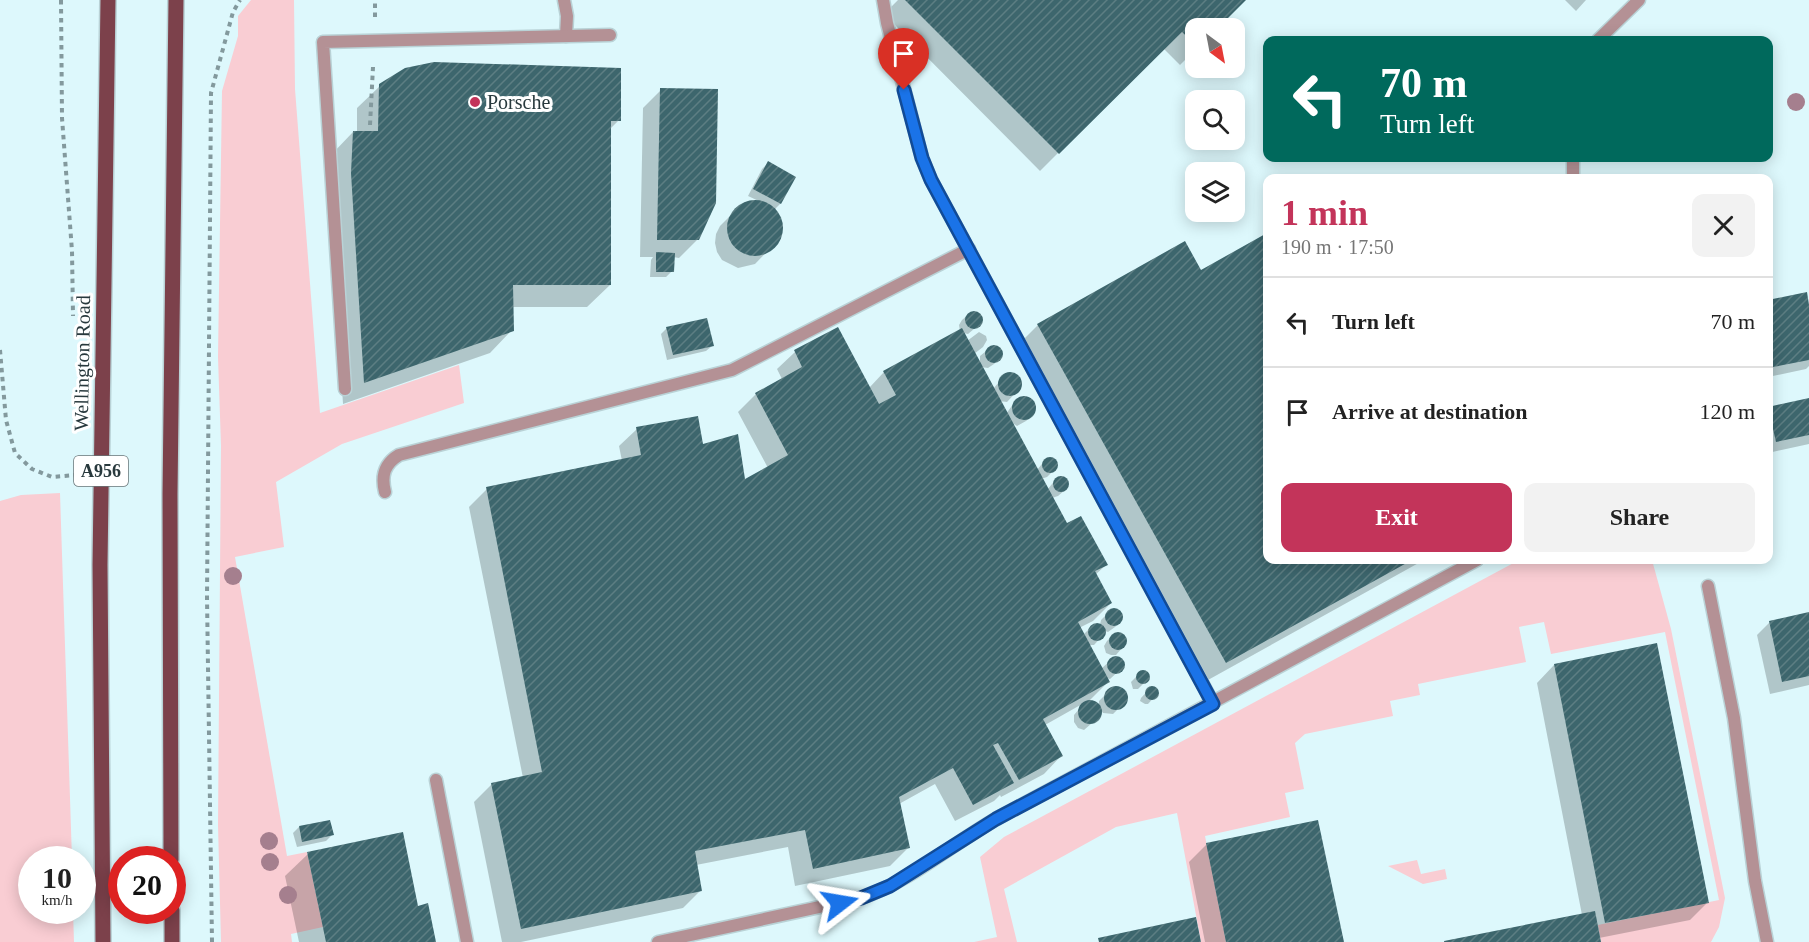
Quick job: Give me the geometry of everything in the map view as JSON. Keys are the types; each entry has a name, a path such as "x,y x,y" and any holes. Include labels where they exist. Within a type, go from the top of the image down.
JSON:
{"main road":[{"name":"Wellington Road","path":"103,942 101,470 108,0"},
{"path":"171,846 170,494 176,0"},
{"path":"172,924 172,942"}],"lane":[{"path":"564,0 567,16 566,36"},
{"path":"883,0 922,158 931,180 1213,704"},
{"path":"1602,36 1639,0"},
{"path":"345,389 323,42 610,35"},
{"path":"385,492 382,481 384,471 399,455 732,370 969,249"},
{"path":"658,942 876,893 933,860 996,819 1470,564"},
{"path":"1708,586 1734,718 1755,881 1767,942"},
{"path":"436,780 467,942"}],"path":[{"path":"61,0 62,118 72,251 74,322"},
{"path":"212,942 207,598 211,93 233,12 240,0"},
{"path":"0,350 6,420 15,453 32,469 52,477 101,470"},
{"path":"76,487 77,475"}],"shaded area":[{"path":"251,0 294,0 295,89 320,413 459,365 464,403 342,444 276,482 284,547 235,557 287,856 307,852 323,927 291,934 292,942 221,942 218,825 221,446 218,357 222,91 238,36 238,16"},
{"path":"60,493 72,846 18,846 18,924 73,924 74,942 0,942 0,501 21,495"},
{"path":"1512,564 1653,564 1671,629 1725,898 1719,927 1711,942 1601,942 1598,925 1719,900 1665,632 1551,654 1544,622 1519,627 1526,662 1418,684 1420,695 1390,701 1393,716 1305,734 1295,743 1304,789 1285,793 1290,817 1205,836 1226,942 1201,942 1177,813 1116,827 1004,889 1017,942 974,942 997,937 980,857 1004,837"},
{"path":"1417,860 1421,874 1445,869 1447,879 1423,884 1388,866"}],"building":[{"path":"905,0 1246,0 1228,18 1185,18 1185,35 1182,32 1059,154"},
{"path":"434,62 621,68 621,121 611,121 611,285 513,285 514,331 364,383 351,173 353,131 378,131 379,84 405,68"},
{"path":"660,88 718,89 716,203 699,240 657,240"},
{"path":"768,161 796,177 781,204 753,189"},
{"path":"755,200 766,202 775,208 781,217 783,228 781,239 775,248 766,254 755,256 744,254 735,248 729,239 727,228 729,217 735,208 744,202"},
{"path":"1263,235 1263,564 1405,564 1226,663 1037,324 1185,241 1201,270"},
{"path":"656,252 675,253 674,272 656,272"},
{"path":"1807,292 1809,360 1773,367 1773,299"},
{"path":"970,311 978,311 983,316 981,327 970,329 965,324 965,316"},
{"path":"707,318 714,346 673,355 666,327"},
{"path":"838,327 879,404 896,395 883,371 962,328 1067,523 1081,516 1108,565 1095,571 1112,603 1078,622 1110,682 1043,719 1063,756 1019,780 998,743 993,745 1014,783 973,805 953,768 899,797 910,848 813,869 805,830 695,851 702,891 521,929 491,783 542,772 486,487 641,455 636,427 698,416 703,444 738,434 745,479 788,455 755,393 802,367 794,350"},
{"path":"990,345 998,345 1003,350 1001,361 990,363 985,358 985,350"},
{"path":"1010,372 1019,375 1022,384 1019,393 1010,396 1001,393 998,384 1001,375"},
{"path":"1024,396 1033,399 1036,408 1033,417 1024,420 1015,417 1012,408 1015,399"},
{"path":"1809,398 1809,435 1776,442 1773,429 1773,406"},
{"path":"1047,457 1053,457 1058,465 1056,471 1047,473 1042,468 1042,462"},
{"path":"1058,476 1064,476 1069,484 1067,490 1058,492 1053,487 1053,481"},
{"path":"1114,608 1122,613 1123,617 1118,625 1114,626 1106,621 1105,617 1110,609"},
{"path":"1809,612 1809,676 1782,682 1769,621"},
{"path":"1097,623 1105,628 1106,632 1101,640 1097,641 1089,636 1088,632 1093,624"},
{"path":"1118,632 1126,637 1127,641 1122,649 1118,650 1110,645 1109,641 1114,633"},
{"path":"1657,643 1709,903 1605,923 1554,664"},
{"path":"1116,656 1122,659 1125,665 1122,671 1116,674 1110,671 1107,665 1110,659"},
{"path":"1143,670 1148,672 1150,677 1148,682 1143,684 1138,682 1136,677 1138,672"},
{"path":"1116,686 1124,690 1128,698 1124,706 1116,710 1108,706 1104,698 1108,690"},
{"path":"1152,686 1157,688 1159,693 1157,698 1152,700 1147,698 1145,693 1147,688"},
{"path":"1090,700 1098,704 1102,712 1098,720 1090,724 1082,720 1078,712 1082,704"},
{"path":"330,820 334,835 302,842 299,826"},
{"path":"1318,820 1344,942 1226,942 1206,843"},
{"path":"403,832 418,906 428,903 436,942 326,942 307,852"},
{"path":"1595,911 1601,942 1444,942 1444,941"},
{"path":"1196,917 1201,942 1099,942 1098,938"}],"place":[{"name":"Porsche","path":"475,102"}],"route":[{"path":"840,903 876,893 890,886 996,819 1213,704 931,180 922,158 904,90"}]}
